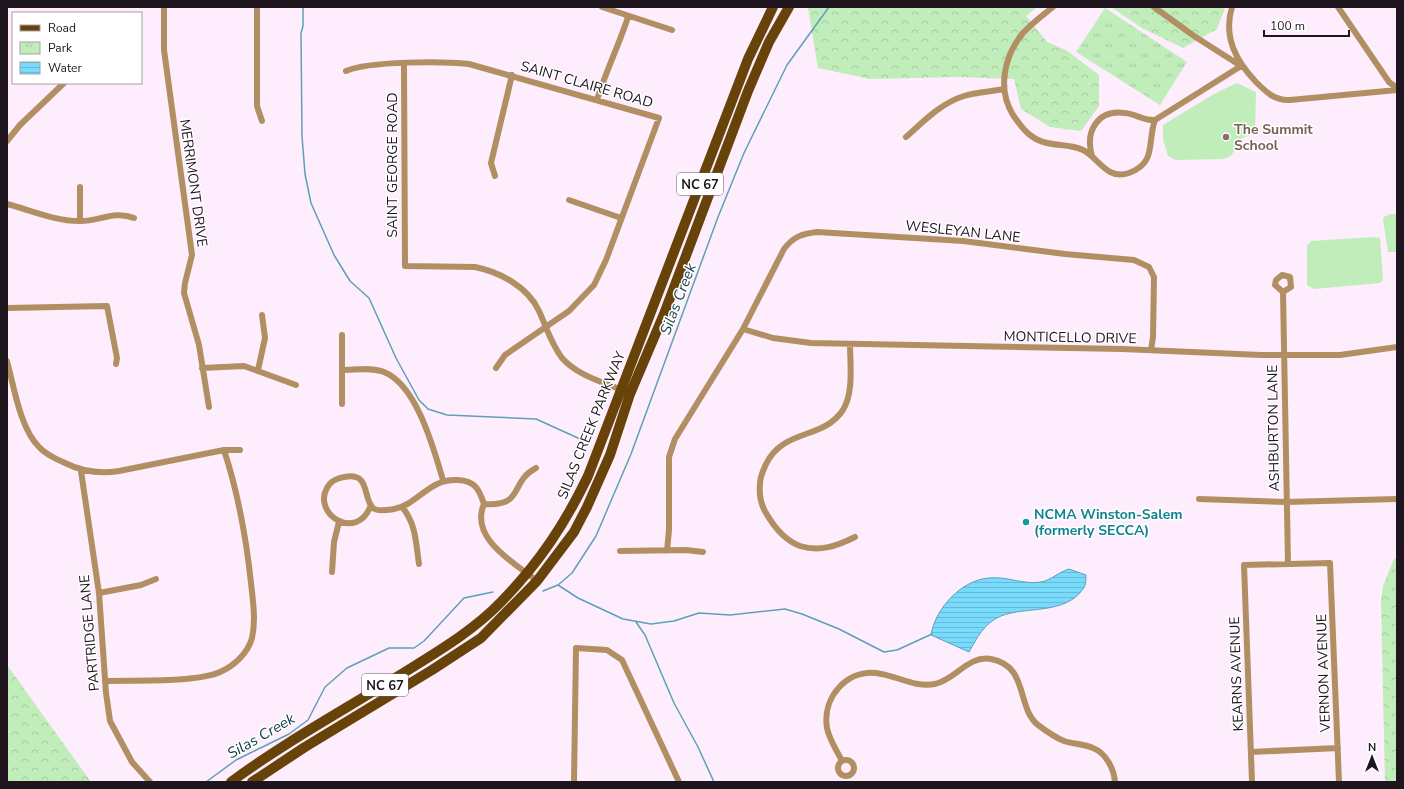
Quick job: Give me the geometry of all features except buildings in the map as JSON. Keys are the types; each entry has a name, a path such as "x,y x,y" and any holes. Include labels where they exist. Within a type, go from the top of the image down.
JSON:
{"main road":[{"name":"SILAS CREEK PARKWAY","path":"231,782 272,754 438,652 471,628 501,603 551,544 572,510 588,476 748,59 773,7"},
{"name":"SILAS CREEK PARKWAY","path":"252,782 288,758 457,654 489,630 537,581 574,532 610,455 630,394 664,314 753,78 787,10"}],"street":[{"name":"MERRIMONT DRIVE","path":"164,7 164,50 192,255 184,293 197,335 209,407"},
{"path":"257,7 257,106 262,121"},
{"path":"603,7 672,30"},
{"path":"773,7 787,10"},
{"path":"1053,7 1021,36 1004,72 1003,89 1011,111 1019,124 1030,135 1046,143 1079,148 1092,156 1101,166 1112,173 1125,174 1143,164 1149,155 1155,120"},
{"path":"1154,7 1194,36 1241,66 1269,94 1280,100 1397,89"},
{"path":"1232,7 1229,29 1241,66"},
{"path":"1338,7 1389,82 1397,89"},
{"path":"597,100 605,74 620,42 628,16"},
{"name":"SAINT CLAIRE ROAD","path":"346,71 356,67 404,64 449,62 469,64 659,118 606,260 594,285 577,305 506,355 496,368"},
{"name":"SAINT GEORGE ROAD","path":"404,64 405,266 475,267 493,271 515,284 531,298 539,311 546,328"},
{"path":"1092,156 1089,145 1090,133 1095,124 1102,118 1119,112 1133,115 1144,120 1155,120 1241,66"},
{"path":"495,176 491,163 512,75"},
{"path":"7,141 20,124 63,84"},
{"path":"906,137 939,108 952,101 979,92 1003,89"},
{"path":"80,187 80,221"},
{"path":"569,200 621,218"},
{"path":"7,204 50,216 80,221 118,215 134,218"},
{"name":"WESLEYAN LANE","path":"667,551 669,530 669,457 675,439 743,329 784,249 791,240 800,234 818,232 963,240 1065,254 1134,260 1149,267 1154,278 1153,337 1151,350"},
{"name":"ASHBURTON LANE","path":"1283,292 1288,564"},
{"path":"7,308 106,306 117,358 116,364"},
{"path":"258,370 265,338 262,315"},
{"path":"546,328 562,358 573,368 630,394"},
{"name":"MONTICELLO DRIVE","path":"743,329 780,339 811,343 1151,350 1284,355 1340,355 1397,347"},
{"path":"342,335 342,404"},
{"path":"850,344 849,389 844,409 833,421 817,431 803,434 786,442 772,453 760,476 760,487 762,507 773,525 786,539 812,549 831,547 855,537"},
{"path":"7,361 24,422 32,438 44,452 81,470 106,473 119,472 224,450 240,450"},
{"path":"202,368 244,366 296,385"},
{"path":"342,370 379,371 395,379 422,417 443,480"},
{"path":"105,681 176,679 211,675 232,665 245,652 249,645 254,615 248,556 239,497 224,450"},
{"path":"484,504 502,504 509,501 526,476 536,468"},
{"name":"PARTRIDGE LANE","path":"81,470 99,593 108,711 114,730 132,762 150,782"},
{"path":"371,505 368,515 362,520 348,523 339,522 328,512 324,502 326,490 332,482 344,477 360,480 365,485 371,505 374,509 379,510 402,507 430,487 443,480 464,480 473,484 480,492 484,504 480,512 488,539 496,549 537,581"},
{"path":"1199,499 1286,502 1397,498"},
{"path":"402,507 410,518 413,527 419,564"},
{"path":"332,572 334,542 339,522"},
{"path":"620,551 686,550 703,552"},
{"name":"VERNON AVENUE","path":"1288,564 1330,564 1339,782"},
{"name":"KEARNS AVENUE","path":"1252,782 1244,565 1288,564"},
{"path":"99,593 141,585 156,579"},
{"path":"574,782 576,648 607,650 620,658 678,782"},
{"path":"842,761 827,729 826,716 831,699 838,687 848,679 862,674 875,673 923,686 936,684 946,680 964,666 979,660 991,659 1003,663 1017,676 1035,722 1047,732 1065,741 1094,748 1105,757 1114,776 1115,782"},
{"path":"1251,752 1338,748"}],"green space":[{"path":"809,7 1037,7 1026,16 1047,42 1066,50 1099,75 1099,106 1081,131 1050,127 1021,109 1014,79 958,77 870,79 818,68"},
{"path":"1111,7 1225,8 1217,29 1183,48 1142,28"},
{"path":"1105,8 1187,62 1160,105 1076,52"},
{"path":"1237,83 1256,92 1255,131 1253,131 1251,135 1242,138 1231,156 1224,159 1176,160 1168,156 1163,139 1163,125 1214,94"},
{"path":"1390,214 1397,214 1397,252 1388,252 1383,220 1384,217"},
{"path":"1374,237 1380,238 1383,280 1380,283 1314,289 1307,285 1307,246 1311,241"},
{"path":"1397,558 1397,782 1385,782 1381,600 1383,586 1394,559"},
{"path":"7,665 91,782 7,782"}],"water":[{"path":"1069,569 1086,575 1084,588 1075,597 1066,603 1056,606 1011,613 995,619 982,631 969,652 931,635 933,625 944,606 959,590 969,584 989,578 1002,578 1034,583 1041,582"}],"waterway":[{"path":"303,7 303,26 301,33 302,136 305,174 311,203 334,255 350,281 369,298 396,358 419,400 428,409 447,415 536,419 589,443"},
{"name":"Silas Creek","path":"543,591 558,585 572,573 596,536 631,454 718,217 744,153 787,65 829,7"},
{"path":"558,585 578,598 623,619 651,624 674,621 699,613 730,615 785,609 802,614 839,629 884,652 897,650 932,634"},
{"name":"Silas Creek","path":"206,782 236,760 289,734 308,720 325,687 347,668 389,648 414,648 424,641 464,598 493,592"},
{"path":"636,622 645,635 674,703 698,747 714,782"}],"place":[{"name":"The Summit School","path":"1226,137"},
{"name":"NCMA Winston-Salem (formerly SECCA)","path":"1026,522"}]}
